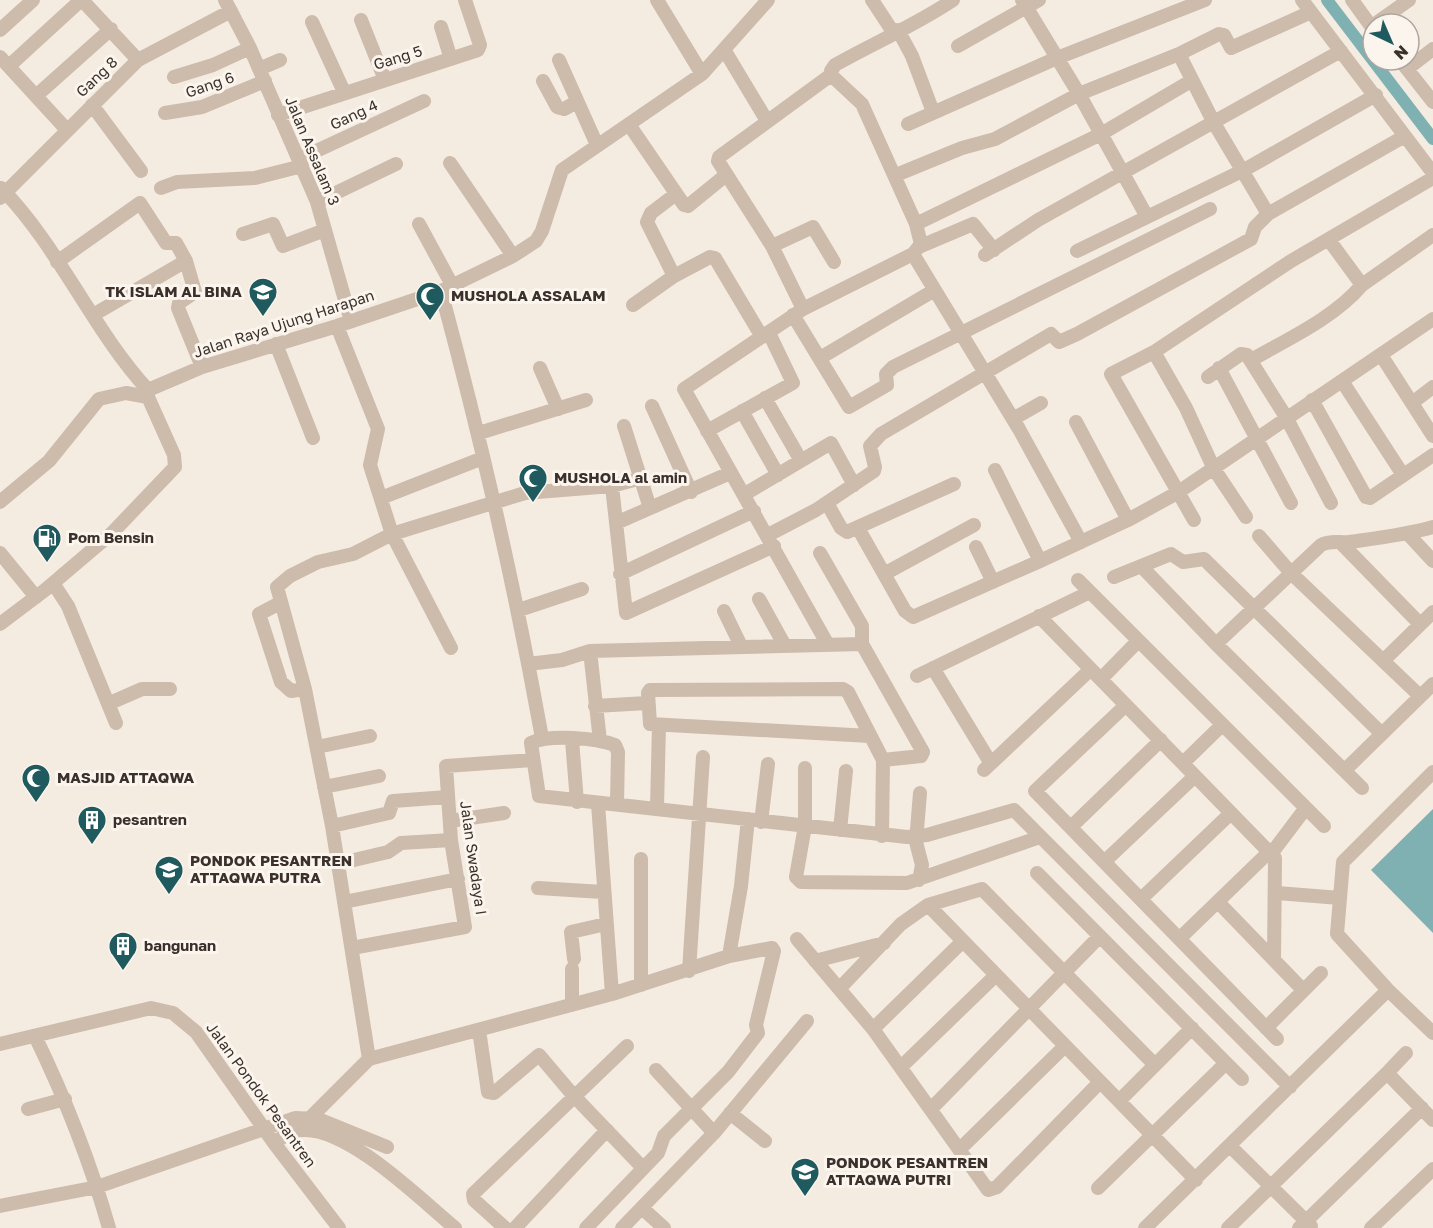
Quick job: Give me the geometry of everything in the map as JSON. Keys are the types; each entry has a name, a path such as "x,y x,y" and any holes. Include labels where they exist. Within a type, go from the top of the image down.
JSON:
{"street":[{"path":"0,30 33,0"},
{"path":"68,130 37,94 4,62 82,0 97,6 111,29 138,60"},
{"name":"Gang 5","path":"278,115 451,59 480,47 465,0"},
{"path":"657,0 702,74"},
{"name":"Jalan Raya Ujung Harapan","path":"148,394 202,367 257,348 337,326 446,288 513,256 536,241 542,231 562,170 597,145 630,126 702,74 725,51 768,0"},
{"path":"872,0 912,56 933,112"},
{"path":"953,0 928,17 895,31 835,65 831,75 719,157 719,165 772,246 798,312 820,358 849,407 887,385 888,370 1210,209"},
{"path":"958,46 1024,4 1039,0"},
{"path":"908,124 1057,58 1205,0"},
{"path":"1302,0 1433,173"},
{"path":"1352,0 1362,12"},
{"path":"1392,12 1409,0"},
{"path":"1024,4 1079,94 1146,215"},
{"name":"Jalan Assalam 3","path":"228,6 250,48 317,202 351,321"},
{"name":"Gang 8","path":"2,192 138,60 228,6"},
{"path":"896,175 962,148 995,139 1079,94 1179,54 1219,34 1224,35 1231,48 1311,12"},
{"path":"361,20 385,80"},
{"path":"312,22 344,92"},
{"path":"441,27 451,59"},
{"path":"37,94 111,29"},
{"path":"174,77 213,65 250,48"},
{"path":"725,51 767,121"},
{"path":"828,645 745,494 730,473 685,388 798,312 917,250 973,224 990,253 1038,220 1341,51"},
{"path":"1179,54 1214,123 1244,170 1268,214"},
{"name":"Gang 6","path":"165,113 202,107 262,75 279,60"},
{"path":"559,60 597,145"},
{"path":"1410,72 1430,93"},
{"path":"831,75 862,104 896,175 916,224 917,250 933,291 986,373 1081,542"},
{"path":"543,81 557,107 564,109 577,102"},
{"path":"916,224 1101,134 1191,81"},
{"path":"1077,251 1146,215 1244,170 1376,95"},
{"name":"Gang 4","path":"161,188 177,182 207,183 267,176 300,163 424,101"},
{"path":"92,105 141,171"},
{"path":"630,126 684,205 688,206 726,175"},
{"path":"612,486 620,574 627,613 771,540 854,485 875,467 870,449 873,441 1051,334 1059,342 1077,334 1251,239 1255,226 1268,214 1405,136"},
{"path":"450,163 513,256"},
{"path":"317,202 396,165"},
{"path":"1194,520 1111,376 1112,372 1154,352 1291,261 1433,178"},
{"path":"0,624 36,597 112,532 175,467 174,455 148,394 57,262 2,192"},
{"path":"674,276 647,222 651,213 676,194"},
{"path":"57,262 140,203 166,243 176,243 186,261 195,292 178,303 178,308 202,367"},
{"path":"243,234 273,224 283,246 325,230"},
{"path":"419,224 446,288 519,610 542,738"},
{"path":"772,246 813,227 834,262"},
{"path":"1251,360 1326,314 1354,294 1362,285 1433,235"},
{"path":"1329,240 1362,285"},
{"path":"633,305 674,276 710,257 715,258 794,381 707,431"},
{"path":"93,315 186,261"},
{"path":"820,358 933,291"},
{"path":"858,528 905,611 913,616 1081,542 1177,493 1433,319"},
{"path":"337,326 378,429 370,465 392,534 451,648"},
{"path":"276,344 313,438"},
{"path":"1154,352 1186,408 1214,469 1246,518"},
{"path":"1291,503 1257,439 1214,372 1244,353 1251,360 1286,417 1331,503"},
{"path":"1381,355 1433,436"},
{"path":"540,368 558,408"},
{"path":"1342,381 1403,475"},
{"path":"1412,403 1433,387"},
{"path":"0,502 48,461 99,399 126,393 148,394"},
{"path":"765,398 800,459"},
{"path":"479,433 586,400"},
{"path":"1312,400 1366,497 1370,498 1433,454"},
{"path":"1013,419 1041,404"},
{"path":"652,406 690,492"},
{"path":"742,411 778,474"},
{"path":"1076,422 1128,520"},
{"path":"624,426 650,508"},
{"path":"745,494 800,459 831,443 854,485"},
{"path":"381,498 483,458"},
{"path":"995,470 1040,561"},
{"path":"616,523 730,473"},
{"path":"369,1059 332,826 317,747 305,689 277,587 290,576 318,562 353,554 392,534 494,502 544,490 612,486 641,478"},
{"path":"827,503 841,528 847,532 954,484"},
{"path":"620,574 754,511"},
{"path":"884,574 974,525"},
{"path":"1216,644 1321,545 1327,542 1341,543 1408,534 1433,526"},
{"path":"1408,534 1433,561"},
{"path":"1259,536 1291,573 1420,696"},
{"path":"1341,543 1420,624"},
{"path":"976,547 993,582"},
{"path":"820,553 862,626 862,644 923,752 921,756 883,760"},
{"path":"1114,577 1170,554 1183,562 1204,559 1382,734"},
{"path":"1,556 36,597"},
{"path":"1141,566 1216,644 1362,788"},
{"path":"1078,580 1324,826"},
{"path":"53,583 68,606 110,703 116,723"},
{"path":"519,610 582,589"},
{"path":"917,675 1090,592"},
{"path":"759,599 784,646"},
{"path":"280,603 259,614 281,682 291,691 305,689"},
{"path":"724,611 741,646"},
{"path":"1384,660 1433,612"},
{"path":"1039,616 1276,861 1274,958"},
{"path":"933,668 987,766 1138,640"},
{"path":"528,664 562,660 590,651 862,644"},
{"path":"590,651 600,741"},
{"path":"1345,770 1433,684"},
{"path":"870,736 648,723 650,690 839,687 848,692 883,760 882,836"},
{"path":"110,703 142,689 170,689"},
{"path":"595,706 648,703"},
{"path":"1126,705 1035,791 1142,898 1277,1039"},
{"path":"657,808 659,725"},
{"path":"1183,763 1222,725"},
{"path":"317,747 370,736"},
{"path":"617,804 618,749 600,741 542,738 531,743 540,797 657,808 882,836 917,836 1014,810 1290,1087"},
{"path":"572,740 577,802"},
{"path":"1071,827 1161,740"},
{"path":"689,971 703,757"},
{"name":"Jalan Swadaya I","path":"352,948 465,927 451,840 447,765 533,760"},
{"path":"729,956 754,821 768,764"},
{"path":"806,768 805,826 796,877 799,882 904,884 1040,837"},
{"path":"840,831 846,771"},
{"path":"1433,772 1343,862 1339,902 1339,937 1433,1033"},
{"path":"324,788 379,776"},
{"path":"1104,862 1196,776"},
{"path":"919,880 922,871 917,836 920,793"},
{"path":"332,826 389,813 393,801 448,797"},
{"path":"597,804 612,994"},
{"path":"1180,938 1270,853 1305,809"},
{"path":"450,821 504,813"},
{"path":"1142,898 1231,813"},
{"path":"337,864 388,852 401,843 451,840"},
{"path":"641,859 641,985"},
{"path":"1037,873 1242,1079"},
{"path":"344,902 458,879"},
{"path":"538,888 603,892"},
{"path":"839,989 901,924 928,905 982,889 1155,1065"},
{"path":"1276,898 1339,902"},
{"path":"1218,902 1303,990"},
{"path":"928,905 1100,1082 1198,1177"},
{"path":"572,1005 571,932 606,924"},
{"path":"931,1109 1100,936"},
{"path":"797,939 873,1029 988,1190 992,1190 1100,1082"},
{"path":"873,1029 963,941"},
{"path":"815,961 886,942"},
{"path":"310,1118 369,1059 612,994 689,971 729,956 769,947 774,951 756,1025 758,1032 728,1072 664,1136 658,1153 586,1228"},
{"path":"1266,1028 1321,973"},
{"path":"901,1067 996,975"},
{"path":"1145,1228 1389,990"},
{"name":"Jalan Pondok Pesantren","path":"0,1044 151,1008 173,1013 196,1032 270,1137 339,1228"},
{"path":"622,1228 714,1133 807,1021"},
{"path":"1119,1101 1192,1028"},
{"path":"479,1030 488,1092 494,1093 539,1055 573,1095 643,1168"},
{"path":"35,1036 65,1099 98,1187 109,1228"},
{"path":"505,1228 472,1196 573,1095 627,1046"},
{"path":"960,1149 1065,1046"},
{"path":"1228,1228 1406,1053"},
{"path":"1098,1188 1152,1132 1226,1063"},
{"path":"656,1070 714,1133"},
{"path":"1387,1073 1433,1120"},
{"path":"28,1108 65,1099"},
{"path":"1230,1146 1306,1226 1422,1108"},
{"path":"730,1113 765,1141"},
{"path":"270,1137 280,1122 310,1118 387,1147"},
{"path":"0,1206 98,1187 301,1130 320,1131 357,1148 455,1228"},
{"path":"515,1228 607,1130"},
{"path":"1371,1228 1433,1169"},
{"path":"642,1208 664,1228"}],"water":[{"path":"1433,809 1433,933 1371,870"}],"waterway":[{"path":"1327,0 1433,139"}],"place":[{"name":"TK ISLAM AL BINA","path":"263,318"},
{"name":"MUSHOLA ASSALAM","path":"430,322"},
{"name":"MUSHOLA al amin","path":"533,504"},
{"name":"Pom Bensin","path":"47,564"},
{"name":"MASJID ATTAQWA","path":"36,804"},
{"name":"pesantren","path":"92,846"},
{"name":"PONDOK PESANTREN ATTAQWA PUTRA","path":"169,896"},
{"name":"bangunan","path":"123,972"},
{"name":"PONDOK PESANTREN ATTAQWA PUTRI","path":"805,1198"}]}
